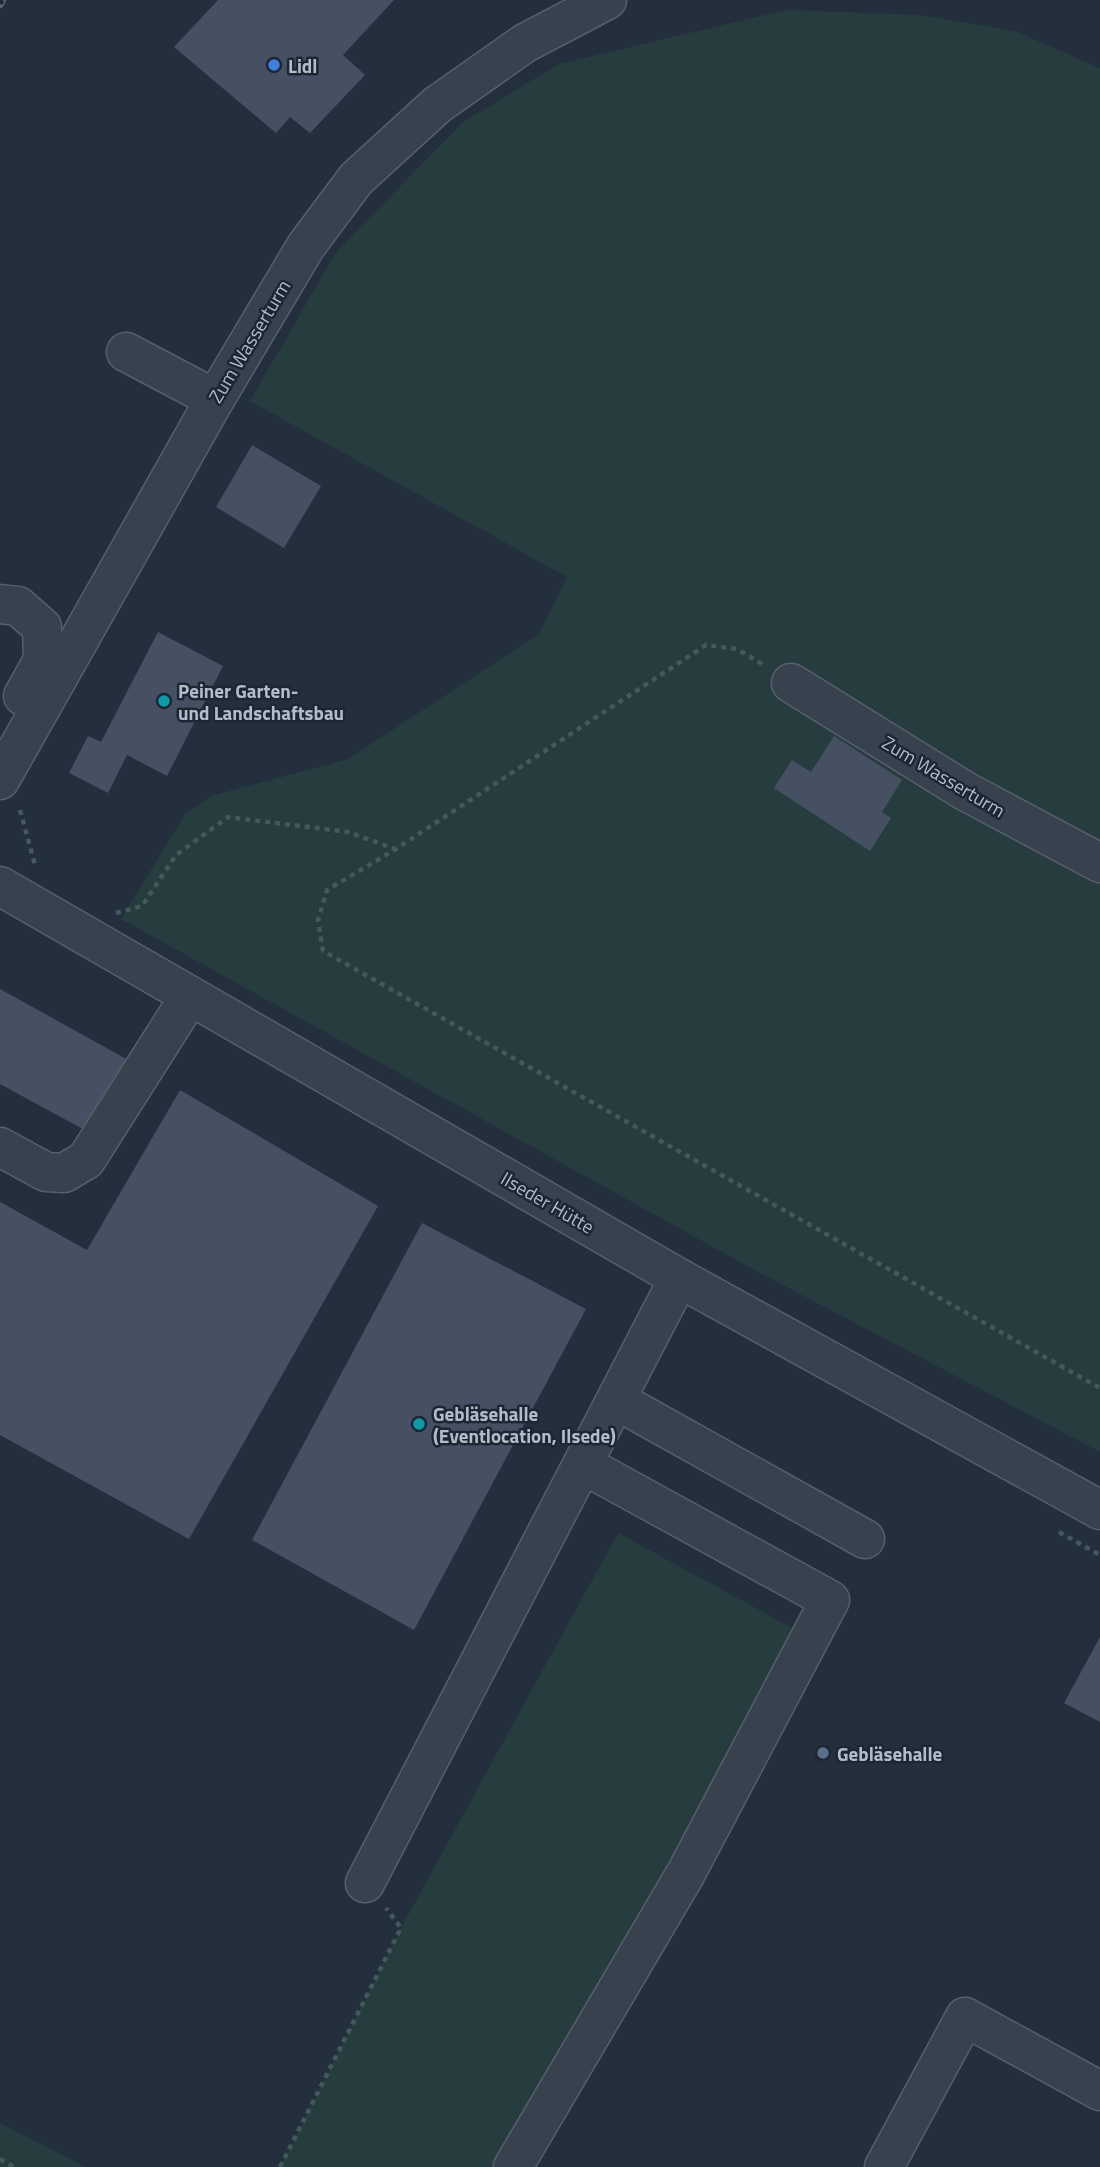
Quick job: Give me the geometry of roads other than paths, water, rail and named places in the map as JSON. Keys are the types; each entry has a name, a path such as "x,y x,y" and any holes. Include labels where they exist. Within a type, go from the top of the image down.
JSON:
{"street":[{"name":"Zum Wasserturm","path":"0,779 215,399 306,246 356,179 437,105 525,43 607,0"},
{"path":"126,352 215,399"},
{"path":"0,604 18,606 42,627 43,660 0,736"},
{"name":"Zum Wasserturm","path":"791,683 965,791 1100,863"},
{"name":"Ilseder Hütte","path":"0,886 679,1278 1100,1510"},
{"path":"0,1147 46,1172 64,1173 86,1160 190,996"},
{"path":"365,1883 679,1278"},
{"path":"616,1401 865,1539"},
{"path":"513,2167 685,1873 830,1600 584,1465"},
{"path":"884,2167 965,2017 1100,2091"}],"railway":[{"path":"0,4 2,0"}],"place":[{"name":"Lidl","path":"274,65"},
{"name":"Peiner Garten- und Landschaftsbau","path":"164,701"},
{"name":"Gebläsehalle (Eventlocation, Ilsede)","path":"419,1424"},
{"name":"Gebläsehalle","path":"823,1753"}]}
